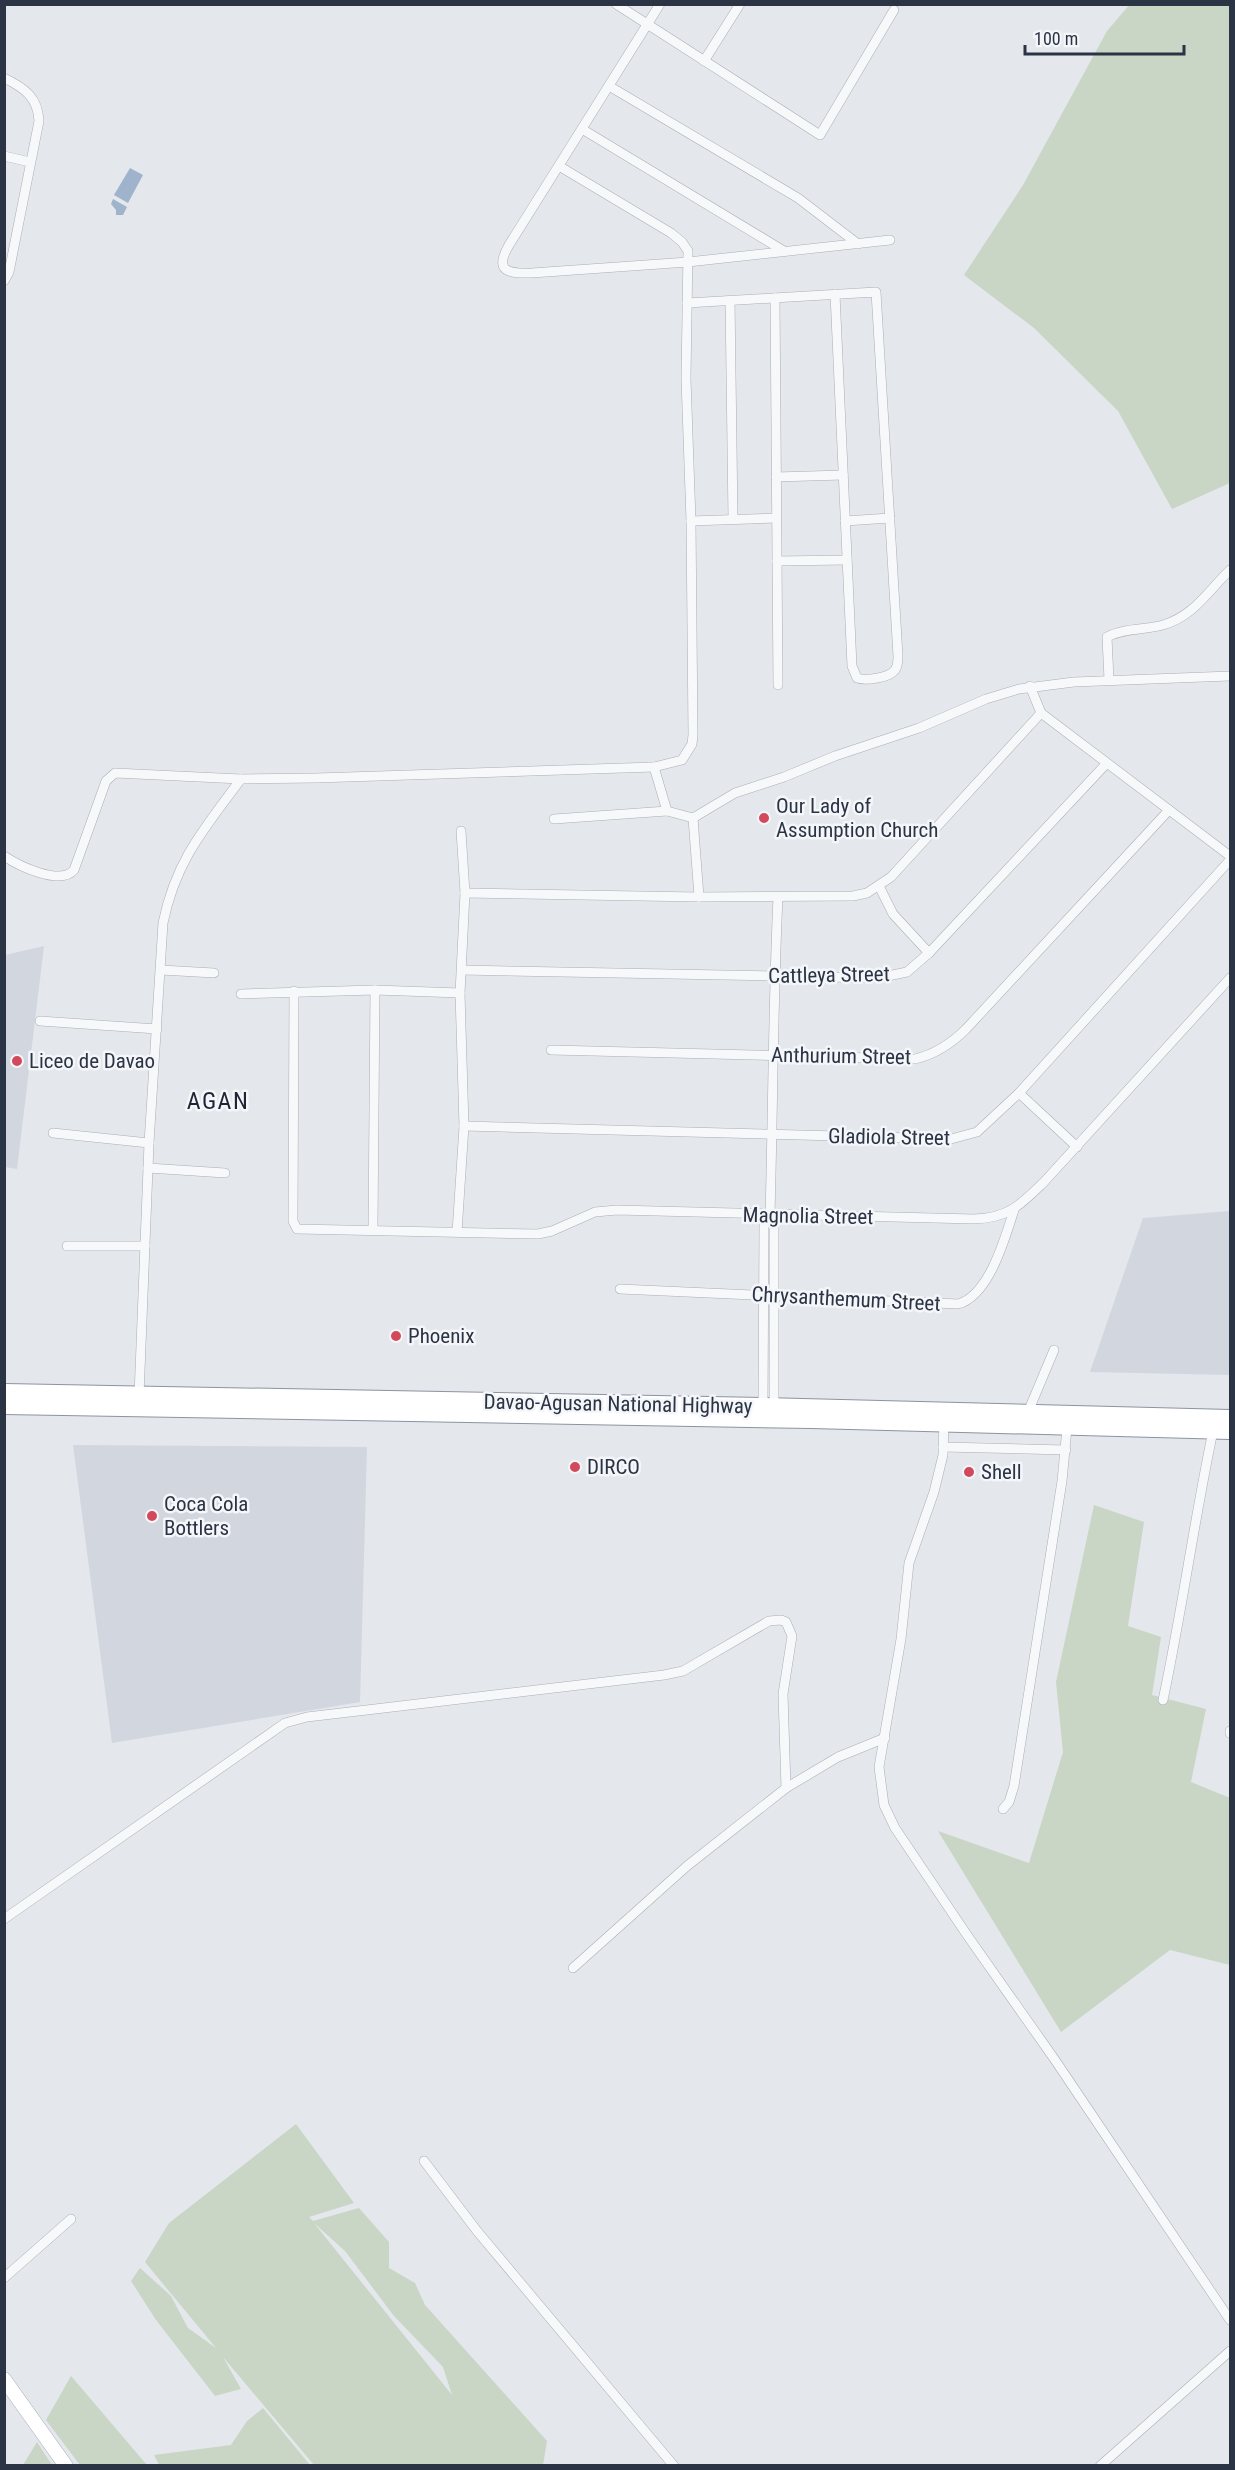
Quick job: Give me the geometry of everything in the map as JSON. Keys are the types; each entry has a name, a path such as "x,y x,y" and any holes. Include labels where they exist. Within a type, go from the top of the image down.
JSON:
{"highway":[{"name":"Davao-Agusan National Highway","path":"4,1392 139,1401 944,1417 1066,1428 1230,1431"},
{"name":"Davao-Agusan National Highway","path":"4,1406 139,1401"},
{"name":"Davao-Agusan National Highway","path":"944,1417 1028,1412 1230,1418"}],"main road":[{"path":"4,2379 66,2466"}],"street":[{"path":"616,4 820,135 894,10"},
{"path":"660,4 504,253 502,266 506,270 523,273 688,262 890,240"},
{"path":"704,61 740,4"},
{"path":"4,78 31,94 39,109 39,121 9,272 4,281"},
{"path":"609,86 798,198 858,244"},
{"path":"582,129 784,251"},
{"path":"4,156 30,162"},
{"path":"4,856 40,873 65,877 70,874 74,870 100,794 109,776 115,773 241,779 654,767 682,760 692,744 686,379 688,251 682,242 670,233 559,166"},
{"path":"839,245 841,229"},
{"path":"687,303 730,300 775,298 836,294 876,292 898,656 897,668 890,674 862,680 857,678 854,672 845,521 836,294"},
{"path":"775,298 778,685"},
{"path":"730,300 733,519"},
{"path":"776,477 843,475"},
{"path":"690,521 777,518"},
{"path":"845,521 890,518"},
{"path":"777,561 847,561"},
{"path":"1109,680 1107,637 1165,625 1190,613 1230,570"},
{"path":"554,819 667,811 693,818 735,793 919,728 986,699 1030,686 1109,680 1230,676"},
{"path":"1030,686 1041,713 1230,858"},
{"path":"465,893 778,897 853,896 867,893 891,877 964,800 1041,713"},
{"name":"Cattleya Street","path":"462,970 774,976 892,976 907,972 929,953 1107,764"},
{"path":"654,767 667,811"},
{"path":"139,1401 149,1143 163,922 171,888 196,841 241,779"},
{"name":"Anthurium Street","path":"551,1050 915,1059 932,1055 966,1029 1169,810"},
{"path":"693,818 699,897"},
{"path":"457,1232 464,1126 460,993 465,893 461,831"},
{"name":"Gladiola Street","path":"464,1126 951,1139 966,1137 977,1132 1019,1093 1230,858"},
{"path":"879,886 893,914 929,953"},
{"path":"769,1413 775,1295 774,1225 770,1215 774,976 778,897"},
{"path":"161,970 214,973"},
{"name":"Magnolia Street","path":"294,991 293,1221 297,1229 538,1234 552,1231 582,1216 617,1210 974,1220 989,1219 1014,1210 1077,1147 1230,978"},
{"path":"241,994 375,990 460,993"},
{"path":"373,1229 375,990"},
{"path":"40,1021 157,1029"},
{"path":"1019,1093 1077,1147"},
{"path":"53,1133 149,1143"},
{"path":"148,1168 225,1173"},
{"name":"Chrysanthemum Street","path":"620,1289 958,1304 967,1302 984,1284 1005,1239 1014,1210"},
{"path":"769,1413 764,1294 764,1225 770,1215"},
{"path":"67,1246 145,1246"},
{"path":"1028,1412 1053,1350"},
{"path":"944,1417 943,1447 934,1491 909,1563 901,1639 879,1767 884,1806 895,1828 1230,2320"},
{"path":"1003,1809 1009,1802 1014,1786 1066,1450 1066,1428"},
{"path":"1163,1700 1181,1616 1195,1518 1213,1431"},
{"path":"943,1447 1066,1450"},
{"path":"4,1919 285,1723 307,1717 683,1671 774,1619 786,1623 792,1636 783,1694 786,1788"},
{"path":"573,1968 687,1866 786,1788 838,1757 885,1738"},
{"path":"424,2161 492,2249 671,2462 659,2466"},
{"path":"4,2278 71,2219"},
{"path":"1100,2466 1230,2351"}],"shaded area":[{"name":"Liceo de Davao","path":"44,946 17,1169 5,1167 5,955"},
{"path":"1230,1211 1230,1375 1090,1372 1143,1218"},
{"path":"73,1445 367,1447 360,1702 112,1743"}],"green space":[{"path":"1130,4 1230,5 1230,483 1172,509 1118,411 1034,328 964,275 1023,185 1107,31"},
{"path":"1094,1505 1144,1522 1128,1626 1161,1637 1152,1695 1206,1709 1191,1782 1230,1798 1230,1965 1170,1950 1061,2032 938,1831 1029,1863 1063,1752 1056,1682"},
{"path":"296,2124 354,2203 309,2217 313,2221 359,2208 389,2242 389,2268 415,2283 425,2305 547,2441 543,2465 314,2465 223,2357 241,2389 215,2396 156,2320 131,2281 140,2268 171,2296 188,2328 216,2348 145,2262 169,2223","holes":["314,2223 345,2251 394,2316 443,2367 452,2395"]},
{"path":"71,2376 147,2465 80,2465 46,2420"},
{"path":"263,2408 310,2465 159,2465 154,2455 231,2445 247,2421"},
{"path":"37,2442 52,2465 23,2465"}],"water":[{"path":"130,168 143,175 128,203 114,195"},
{"path":"113,199 127,207 123,215 116,215 116,210 111,204"}],"place":[{"name":"Our Lady of Assumption Church","path":"764,818"},
{"name":"Liceo de Davao","path":"17,1061"},
{"name":"Phoenix","path":"396,1336"},
{"name":"DIRCO","path":"575,1467"},
{"name":"Shell","path":"969,1472"},
{"name":"Coca Cola Bottlers","path":"152,1516"}],"district":[{"name":"AGAN","path":"218,1101"}]}
